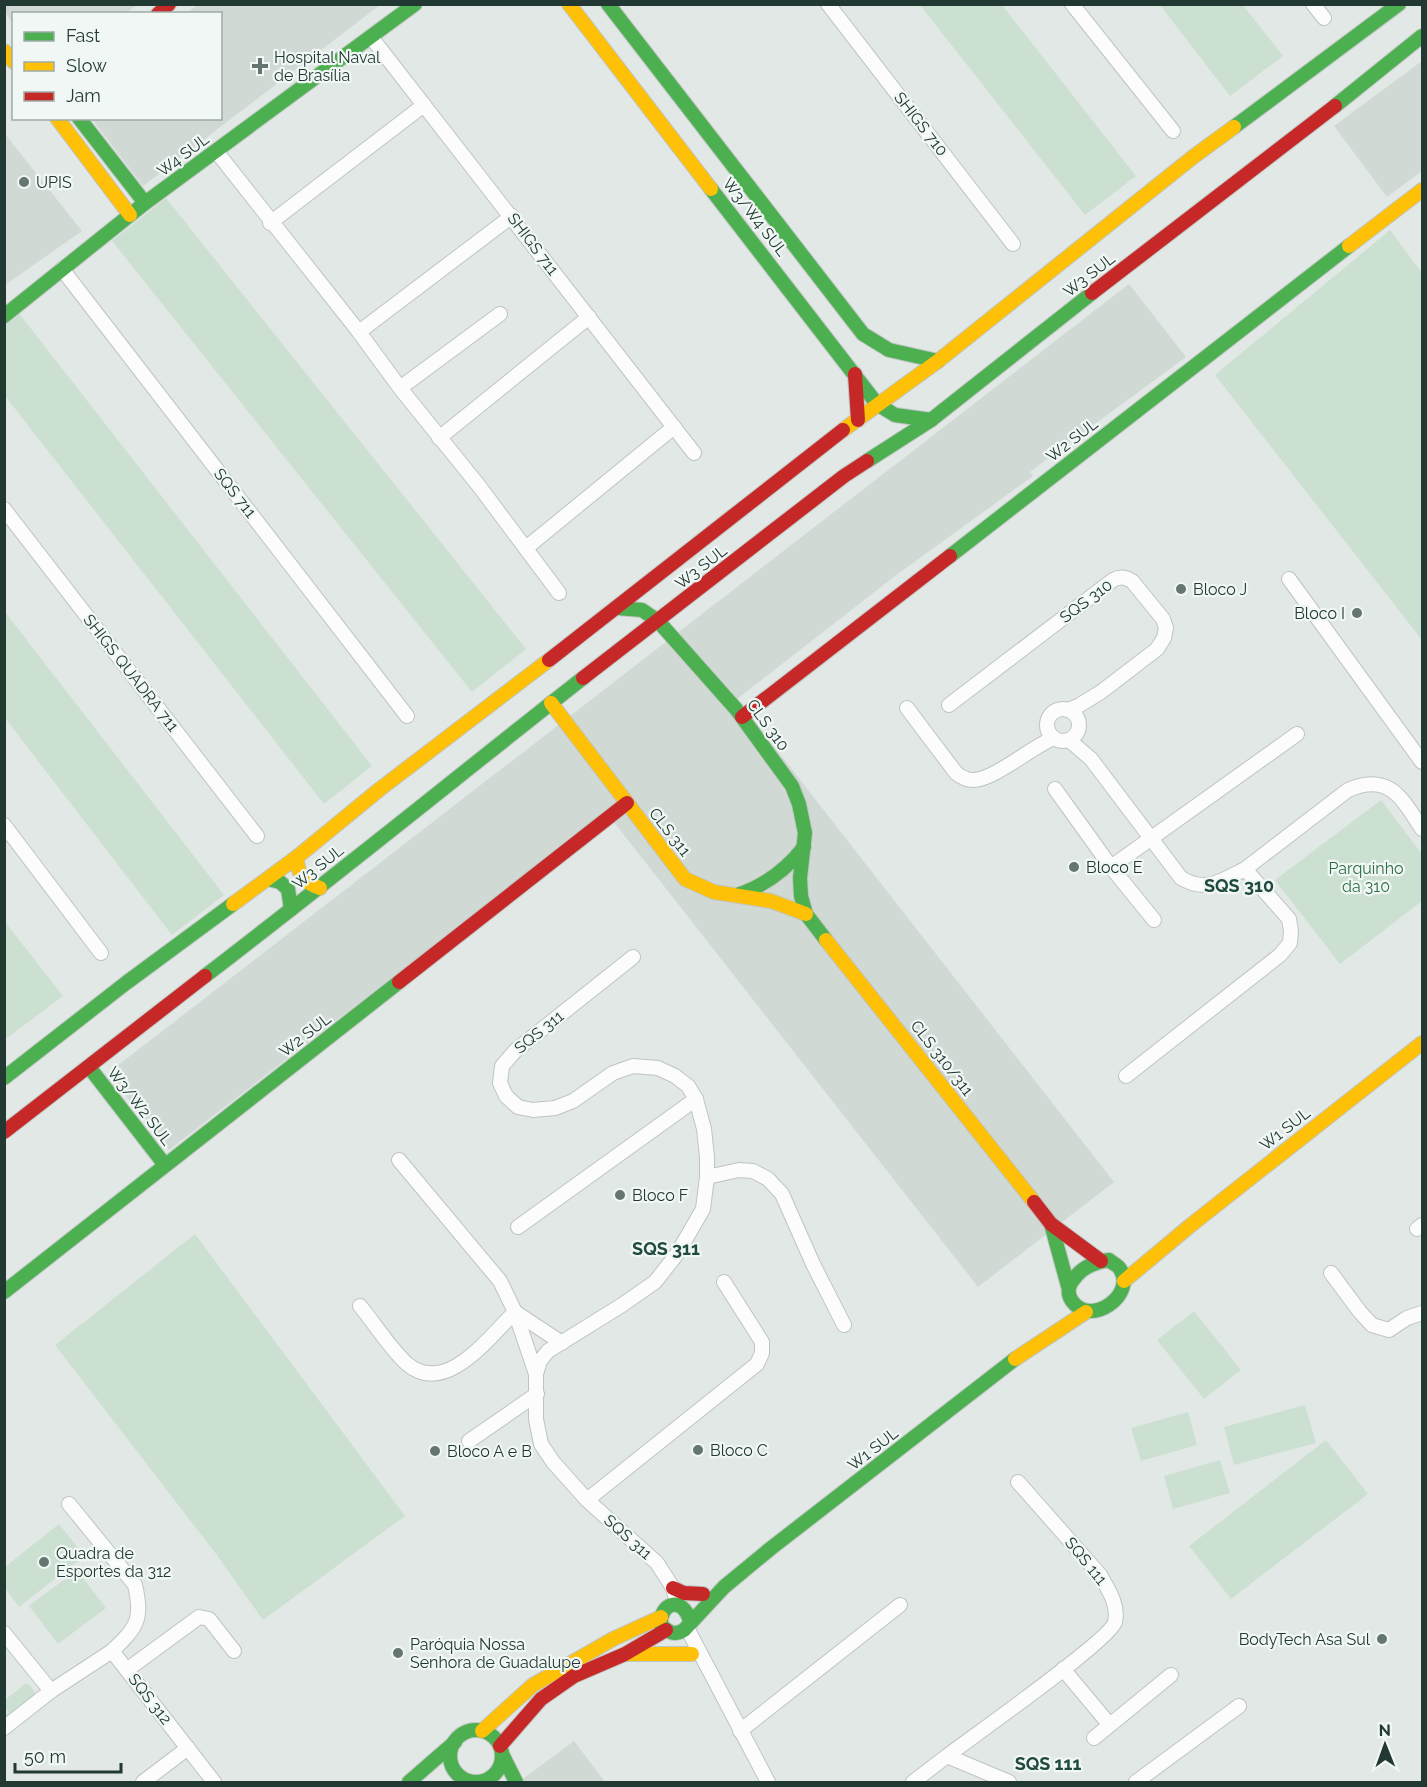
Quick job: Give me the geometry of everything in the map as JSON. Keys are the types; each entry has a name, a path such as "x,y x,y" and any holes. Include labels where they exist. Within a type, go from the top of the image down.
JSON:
{"main road":[{"name":"W4 SUL","path":"4,316 145,203 416,4"},
{"name":"W3/W4 SUL","path":"569,4 619,43 765,232 855,374 878,404 895,415 931,420"},
{"name":"W3/W4 SUL","path":"608,4 619,43 765,232 873,344 892,353 938,361"},
{"name":"W3 SUL","path":"4,1078 126,983 297,857 380,789 878,404 938,361 1193,158 1399,4"},
{"name":"W3 SUL","path":"7,1126 89,1067 157,1012 320,888 451,780 844,476 931,420 1120,271 1314,123 1422,36"},
{"path":"59,120 130,215"},
{"path":"81,120 145,203"},
{"name":"W2 SUL","path":"742,717 1422,190"},
{"path":"855,374 858,420"},
{"name":"CLS 310","path":"617,608 642,610 658,621 692,657 742,717 792,786 805,833 800,878 801,896 806,914"},
{"name":"CLS 311","path":"551,703 686,879 699,888 731,897 765,900 806,914"},
{"name":"W2 SUL","path":"4,1292 627,804"},
{"path":"731,897 755,889 769,881 794,861 804,847"},
{"path":"297,857 300,877 307,884 320,888"},
{"path":"268,879 280,882 288,889 291,909"},
{"name":"CLS 310/311","path":"806,914 1051,1224 1105,1261"},
{"name":"W1 SUL","path":"1124,1281 1169,1242 1422,1043"},
{"name":"W3/W2 SUL","path":"89,1067 165,1165"},
{"name":"CLS 310/311","path":"1051,1224 1069,1292"},
{"name":"W1 SUL","path":"1105,1261 1133,1256 1169,1242"},
{"path":"1105,1261 1117,1264 1124,1281 1115,1300 1106,1308 1096,1312 1078,1309 1069,1292 1074,1276 1082,1269 1105,1261"},
{"name":"W1 SUL","path":"1043,1339 1069,1292"},
{"name":"W1 SUL","path":"688,1625 724,1587 1009,1363 1086,1312"},
{"path":"669,1582 684,1593 703,1594"},
{"name":"W1 SUL","path":"681,1606 703,1594 724,1587"},
{"path":"455,1742 450,1759 458,1775 469,1782 492,1778 500,1767 501,1750 526,1714 541,1699 574,1676 669,1632 681,1633 688,1625 689,1614 681,1606 670,1605 662,1613 533,1685 482,1731"},
{"path":"662,1613 662,1624 669,1632"},
{"path":"625,1654 692,1654"},
{"path":"409,1782 462,1735 471,1731 482,1731 496,1739 516,1782"}],"street":[{"name":"SHIGS 710","path":"828,4 1013,244"},
{"path":"1072,4 1173,131"},
{"path":"1313,4 1324,18"},
{"name":"SHIGS 711","path":"371,37 694,453"},
{"path":"270,223 424,105"},
{"path":"216,151 270,223 359,332 559,593"},
{"path":"359,332 512,216"},
{"name":"SQS 711","path":"62,269 407,716"},
{"path":"400,388 500,314"},
{"path":"440,438 589,317"},
{"path":"526,548 674,427"},
{"name":"SHIGS QUADRA 711","path":"4,510 257,836"},
{"name":"SQS 310","path":"949,705 1113,580 1123,577 1132,581 1163,619 1166,628 1164,638 1157,649 1101,692 1078,706 1054,712 1048,717 1047,725 1023,754"},
{"path":"1288,579 1422,762"},
{"name":"SQS 310","path":"1069,740 1075,735 1079,724 1101,692"},
{"name":"SQS 310","path":"907,708 956,773 964,779 987,778 1023,754 1054,738"},
{"path":"1068,710 1075,714 1091,759"},
{"path":"1047,725 1054,738 1069,740 1091,759 1181,878 1192,884 1203,886 1218,882 1245,868 1348,790 1358,785 1373,783 1386,786 1396,793 1422,827"},
{"path":"1112,867 1297,734"},
{"path":"1055,789 1154,920"},
{"path":"4,825 101,953"},
{"path":"1126,1076 1280,955 1290,943 1289,919 1245,868"},
{"name":"SQS 311","path":"536,1374 540,1361 548,1351 655,1282 677,1254 703,1209 707,1177 704,1129 696,1099 688,1086 675,1076 658,1068 633,1066 613,1073 573,1101 555,1108 533,1110 518,1107 506,1096 500,1083 502,1066 516,1050 633,957"},
{"path":"518,1227 696,1099"},
{"name":"SQS 311","path":"399,1161 500,1281 515,1312 536,1374 536,1419 541,1444 552,1462 587,1500 657,1563 681,1606"},
{"path":"707,1177 739,1170 753,1171 768,1179 782,1194 813,1264 844,1325"},
{"path":"1331,1273 1372,1325 1389,1330 1407,1318 1422,1313"},
{"name":"SQS 311","path":"587,1500 757,1364 762,1353 762,1342 724,1282"},
{"path":"360,1306 405,1362 415,1370 429,1374 446,1372 462,1363 515,1312 562,1343"},
{"path":"469,1440 537,1394"},
{"name":"SQS 111","path":"913,1782 1104,1637 1115,1623 1115,1607 1111,1592 1100,1575 1018,1482"},
{"path":"4,1728 51,1691 112,1650 132,1632 139,1617 139,1600 135,1585 69,1504"},
{"path":"662,1613 669,1582"},
{"path":"740,1731 900,1605"},
{"path":"128,1670 199,1617 209,1619 234,1651"},
{"path":"688,1625 768,1782"},
{"path":"669,1632 711,1670"},
{"path":"4,1633 51,1691"},
{"name":"SQS 312","path":"112,1650 214,1782"},
{"path":"1063,1669 1109,1724"},
{"path":"1094,1738 1171,1675"},
{"path":"1136,1782 1239,1706"},
{"path":"143,1782 188,1748"},
{"path":"947,1756 1010,1782"}],"shaded area":[{"path":"5,4 137,4 127,12 12,12 12,22 5,12"},
{"name":"Hospital Naval de Brasília","path":"198,5 380,5 143,186 93,120 222,120 222,12 188,12"},
{"path":"1422,61 1422,171 1387,197 1334,126"},
{"name":"UPIS","path":"5,134 82,231 4,285"},
{"path":"1129,284 1186,357 1047,459 1030,472 1033,476 895,576 737,699 1114,1182 978,1287 606,812 169,1150 108,1073"},
{"path":"574,1741 605,1782 519,1782"}],"green space":[{"path":"920,5 1002,5 1136,176 1085,215"},
{"path":"1160,5 1243,5 1283,56 1230,96"},
{"path":"166,198 526,649 472,692 112,241"},
{"path":"1390,230 1422,273 1422,640 1215,375"},
{"path":"18,312 372,766 324,804 5,396 5,322"},
{"path":"5,612 224,895 172,935 5,718"},
{"name":"Parquinho da 310","path":"1381,800 1422,854 1422,901 1340,964 1275,880"},
{"path":"5,922 63,996 7,1038 4,1034"},
{"path":"195,1234 405,1516 263,1620 216,1554 55,1345"},
{"path":"1194,1311 1241,1370 1204,1399 1157,1340"},
{"path":"1305,1405 1316,1443 1234,1465 1224,1427"},
{"path":"1188,1412 1197,1445 1141,1461 1131,1428"},
{"path":"1326,1440 1368,1494 1231,1599 1189,1546"},
{"path":"1220,1460 1230,1493 1173,1509 1164,1476"},
{"name":"Quadra de Esportes da 312","path":"59,1524 84,1556 19,1607 5,1588 5,1567"},
{"path":"77,1570 106,1608 58,1644 29,1606"},
{"path":"25,1684 30,1685 35,1693 31,1700 5,1721 5,1715 8,1712 5,1700"}],"traffic: fast":[{"path":"4,316 145,203 415,4"},
{"path":"608,4 863,334 889,350 938,361"},
{"path":"1234,127 1399,4"},
{"path":"1335,106 1422,36"},
{"path":"81,120 145,203"},
{"path":"711,189 877,404 895,415 931,420"},
{"path":"950,556 1349,246"},
{"path":"867,461 931,420 1092,293"},
{"path":"617,608 642,610 658,621 736,709 792,786 799,804 805,833 800,878 801,896 806,914 826,940"},
{"path":"205,976 583,678"},
{"path":"737,895 757,887 774,876 804,847"},
{"path":"268,879 280,882 288,889 291,909"},
{"path":"4,1078 126,983 233,904"},
{"path":"4,1292 399,982"},
{"path":"89,1067 165,1165"},
{"path":"1051,1224 1068,1286"},
{"path":"1109,1260 1119,1268 1124,1279 1117,1297 1100,1309 1090,1311 1080,1308 1069,1296 1071,1282 1084,1269 1109,1260"},
{"path":"690,1621 682,1607 672,1605 664,1612 661,1625 671,1632 677,1633 684,1630 724,1587 770,1549 1015,1359"},
{"path":"476,1730 486,1732 494,1738 500,1746 502,1756 500,1766 494,1774 486,1780 476,1782 466,1780 458,1774 452,1766 450,1756 452,1746 458,1738 466,1732 476,1730"},
{"path":"409,1782 455,1742"},
{"path":"502,1754 516,1782"}],"traffic: slow":[{"path":"569,4 711,189"},
{"path":"4,51 12,60"},
{"path":"59,120 130,215"},
{"path":"843,430 938,361 1193,157 1234,127"},
{"path":"1349,246 1422,190"},
{"path":"233,904 297,857 380,789 549,660"},
{"path":"551,703 685,879 714,892 771,901 806,914"},
{"path":"297,857 302,877 320,888"},
{"path":"826,940 1034,1202"},
{"path":"1124,1281 1191,1225 1422,1043"},
{"path":"1015,1359 1086,1312"},
{"path":"482,1731 533,1685 613,1639 661,1617"},
{"path":"628,1654 692,1654"}],"traffic: jam":[{"path":"160,12 169,4"},
{"path":"1092,293 1335,106"},
{"path":"855,374 858,420"},
{"path":"549,660 843,430"},
{"path":"583,678 844,476 867,461"},
{"path":"742,717 950,556"},
{"path":"399,982 627,803"},
{"path":"4,1132 205,976"},
{"path":"1034,1202 1051,1224 1101,1261"},
{"path":"673,1588 684,1593 703,1594"},
{"path":"500,1746 541,1699 574,1676 625,1654 666,1630"}],"place":[{"name":"Hospital Naval de Brasília","path":"260,66"},
{"name":"UPIS","path":"24,182"},
{"name":"Bloco J","path":"1181,589"},
{"name":"Bloco I","path":"1357,613"},
{"name":"Bloco E","path":"1074,867"},
{"name":"Bloco F","path":"620,1195"},
{"name":"Bloco C","path":"698,1450"},
{"name":"Bloco A e B","path":"435,1451"},
{"name":"Quadra de Esportes da 312","path":"44,1562"},
{"name":"BodyTech Asa Sul","path":"1382,1639"},
{"name":"Paróquia Nossa Senhora de Guadalupe","path":"398,1653"}],"district":[{"name":"SQS 310","path":"1239,885"},
{"name":"SQS 311","path":"666,1248"},
{"name":"SQS 111","path":"1048,1763"}]}
